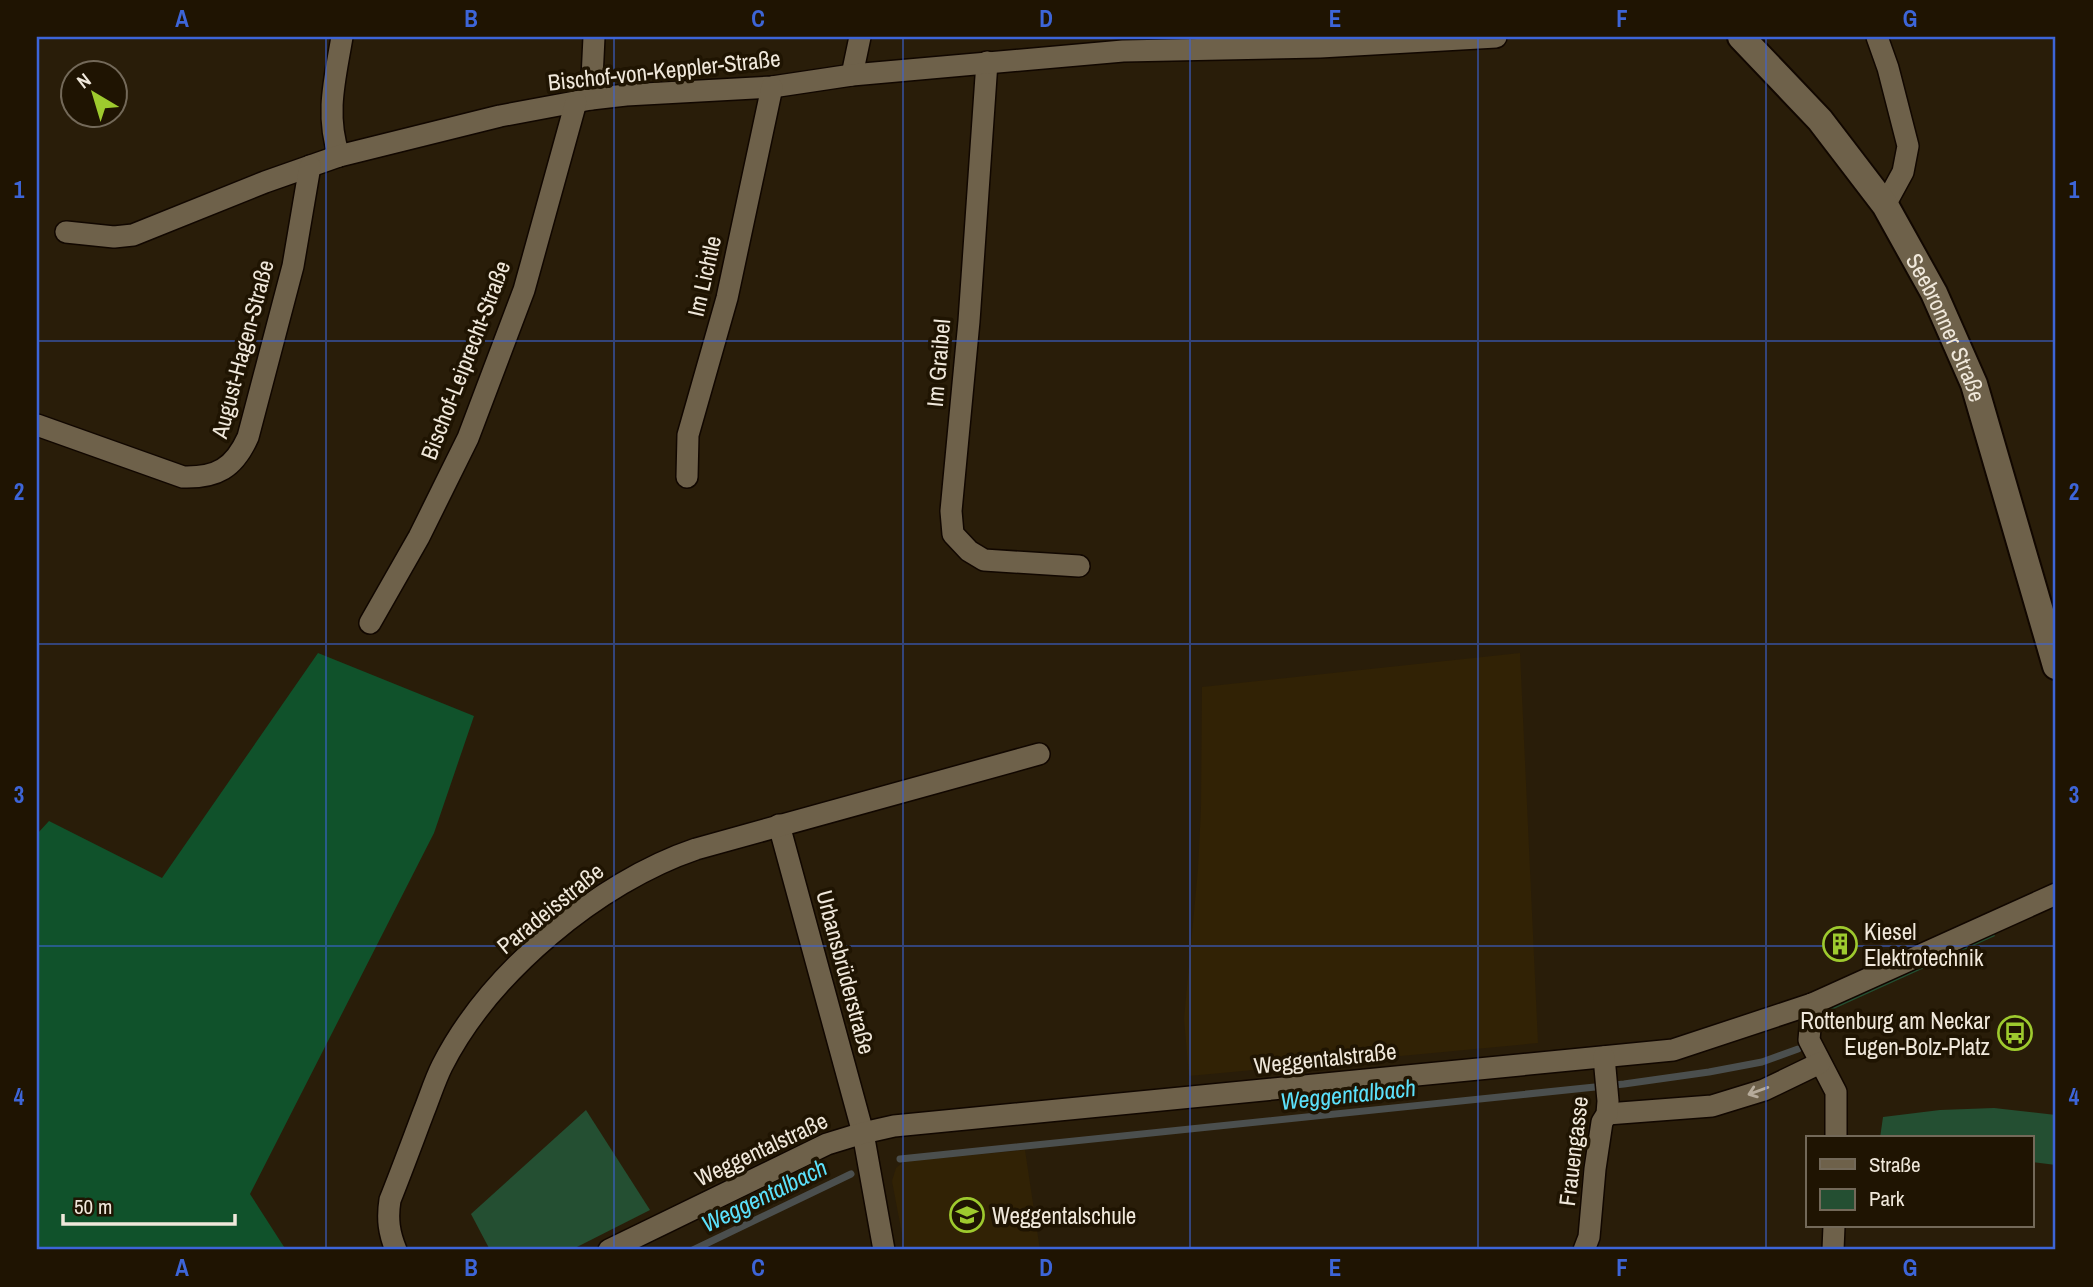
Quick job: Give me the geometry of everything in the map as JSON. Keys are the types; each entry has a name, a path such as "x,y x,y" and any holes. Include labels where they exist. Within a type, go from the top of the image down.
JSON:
{"street":[{"path":"339,156 333,138 331,105 342,37"},
{"name":"Bischof-Leiprecht-Straße","path":"370,623 419,537 468,439 524,290 583,101 594,37"},
{"path":"852,75 860,37"},
{"name":"Bischof-von-Keppler-Straße","path":"66,232 114,237 133,235 339,156 500,116 626,95 772,87 852,75 987,62 1123,44 1320,47 1496,37"},
{"name":"Seebronner Straße","path":"1741,37 1820,120 1885,205 1934,293 1974,384 2056,666"},
{"path":"1877,37 1888,68 1908,146 1903,172 1885,205"},
{"name":"Im Graibel","path":"987,62 969,321 951,511 953,534 969,551 984,560 1079,566"},
{"name":"Im Lichtle","path":"687,477 688,435 727,298 772,87"},
{"name":"August-Hagen-Straße","path":"37,425 183,477 205,477 230,465 240,455 248,437 292,265 310,166"},
{"name":"Paradeisstraße","path":"396,1250 388,1224 390,1200 441,1067 475,1016 517,967 586,907 637,873 668,858 1039,754"},
{"name":"Urbansbrüderstraße","path":"779,825 863,1133 884,1250"},
{"name":"Weggentalstraße","path":"609,1250 827,1144 894,1126 1605,1065 1673,1050 1812,1004 2052,898"},
{"path":"1812,1004 1809,1040 1836,1092 1836,1136"},
{"path":"1607,1107 1712,1106 1764,1090 1820,1063"},
{"name":"Frauengasse","path":"1584,1250 1589,1237 1595,1169 1607,1107 1605,1065"},
{"path":"1833,1250 1834,1228"}],"shaded area":[{"path":"1520,653 1538,1043 1189,1076 1184,1019 1198,869 1202,687"},
{"name":"Weggentalschule","path":"1025,1150 1040,1250 905,1250 892,1181 896,1168 902,1163"}],"green space":[{"path":"318,653 474,716 434,833 250,1194 286,1250 37,1250 37,834 49,821 162,878"},
{"path":"1992,931 1995,936 1827,1012 1825,1007"},
{"path":"1994,1108 2056,1115 2056,1165 2034,1162 2034,1136 1880,1136 1883,1117 1940,1110"},
{"path":"586,1110 650,1210 571,1250 490,1250 471,1214"}],"waterway":[{"name":"Weggentalbach","path":"900,1159 1624,1084 1762,1062 1798,1049"},
{"name":"Weggentalbach","path":"693,1250 851,1174"}],"place":[{"name":"Kiesel Elektrotechnik","path":"1840,944"},
{"name":"Rottenburg am Neckar Eugen-Bolz-Platz","path":"2015,1033"},
{"name":"Weggentalschule","path":"967,1215"}]}
